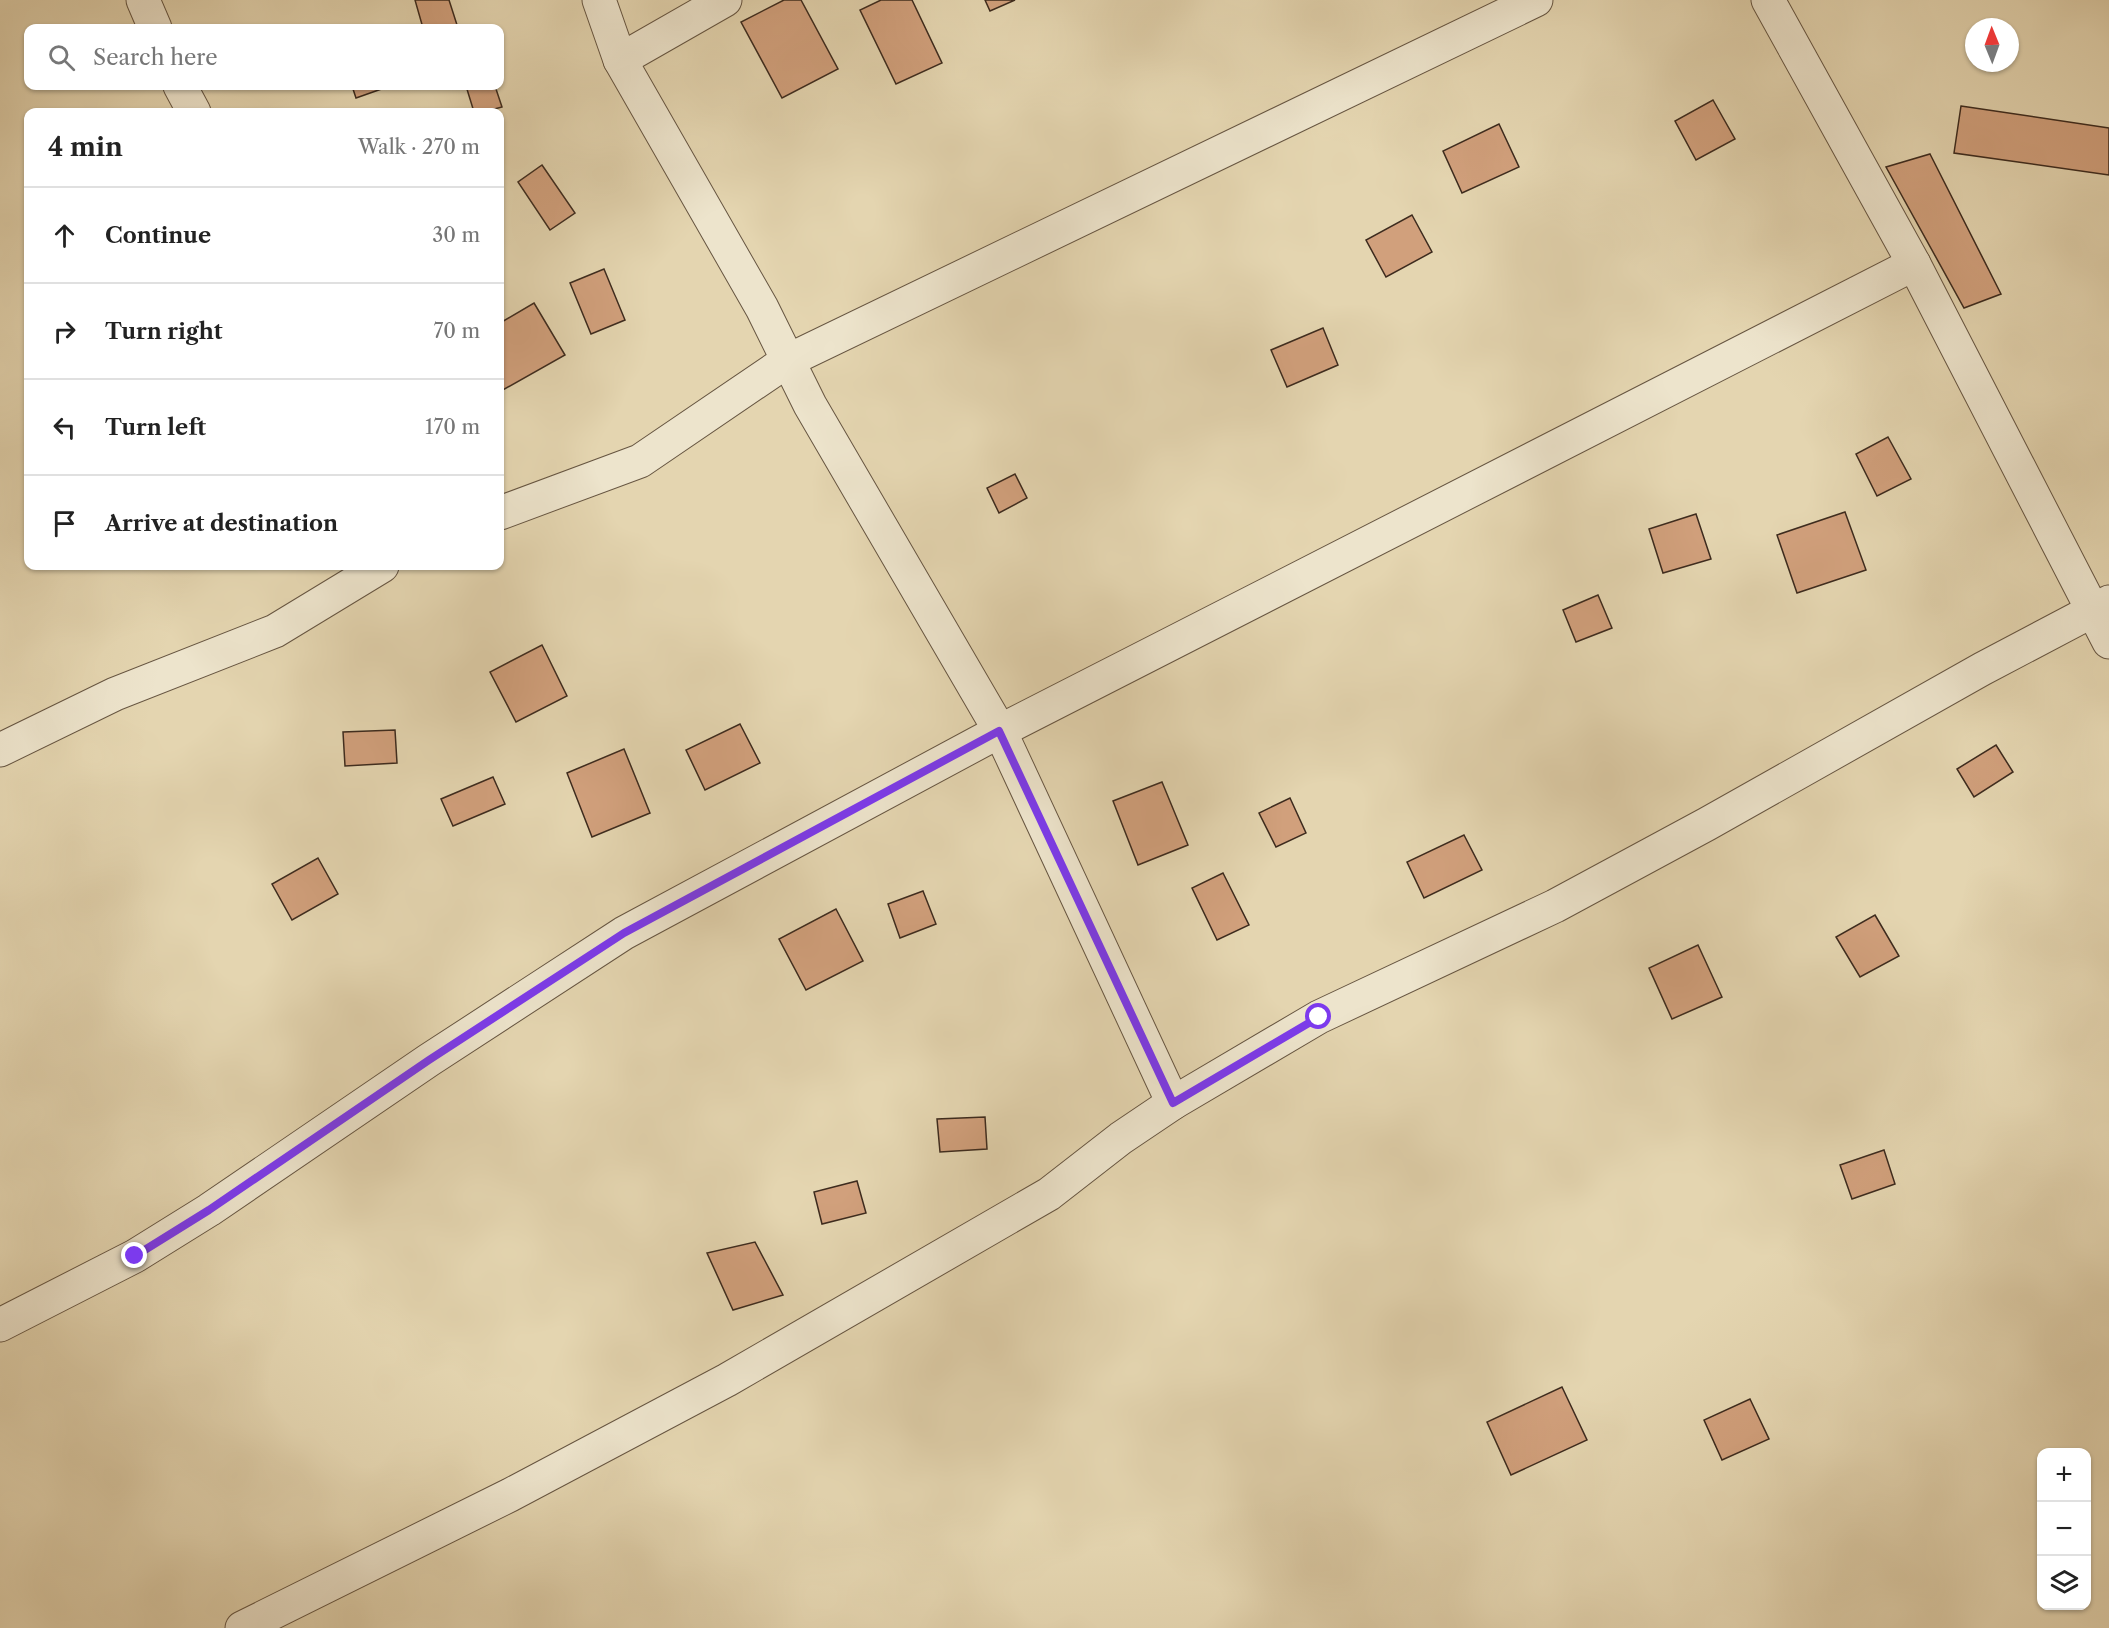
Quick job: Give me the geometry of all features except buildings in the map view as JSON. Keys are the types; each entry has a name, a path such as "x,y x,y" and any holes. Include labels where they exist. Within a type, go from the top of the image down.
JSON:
{"street":[{"path":"143,0 153,24"},
{"path":"599,0 620,60 762,308 810,405 999,731 1173,1103"},
{"path":"620,60 725,0"},
{"path":"504,512 640,461 787,361 1536,0"},
{"path":"1768,0 2101,606 2109,642"},
{"path":"182,90 192,108"},
{"path":"0,1325 135,1256 209,1210 429,1060 624,933 999,731 1914,264"},
{"path":"0,750 115,694 275,632 376,570"},
{"path":"242,1628 510,1495 727,1380 1049,1194 1121,1138 1173,1103 1319,1017 1555,906 1707,824 1982,669 2101,606"}],"route":[{"path":"135,1256 209,1210 429,1060 624,933 999,731 1173,1103 1319,1017"}]}
